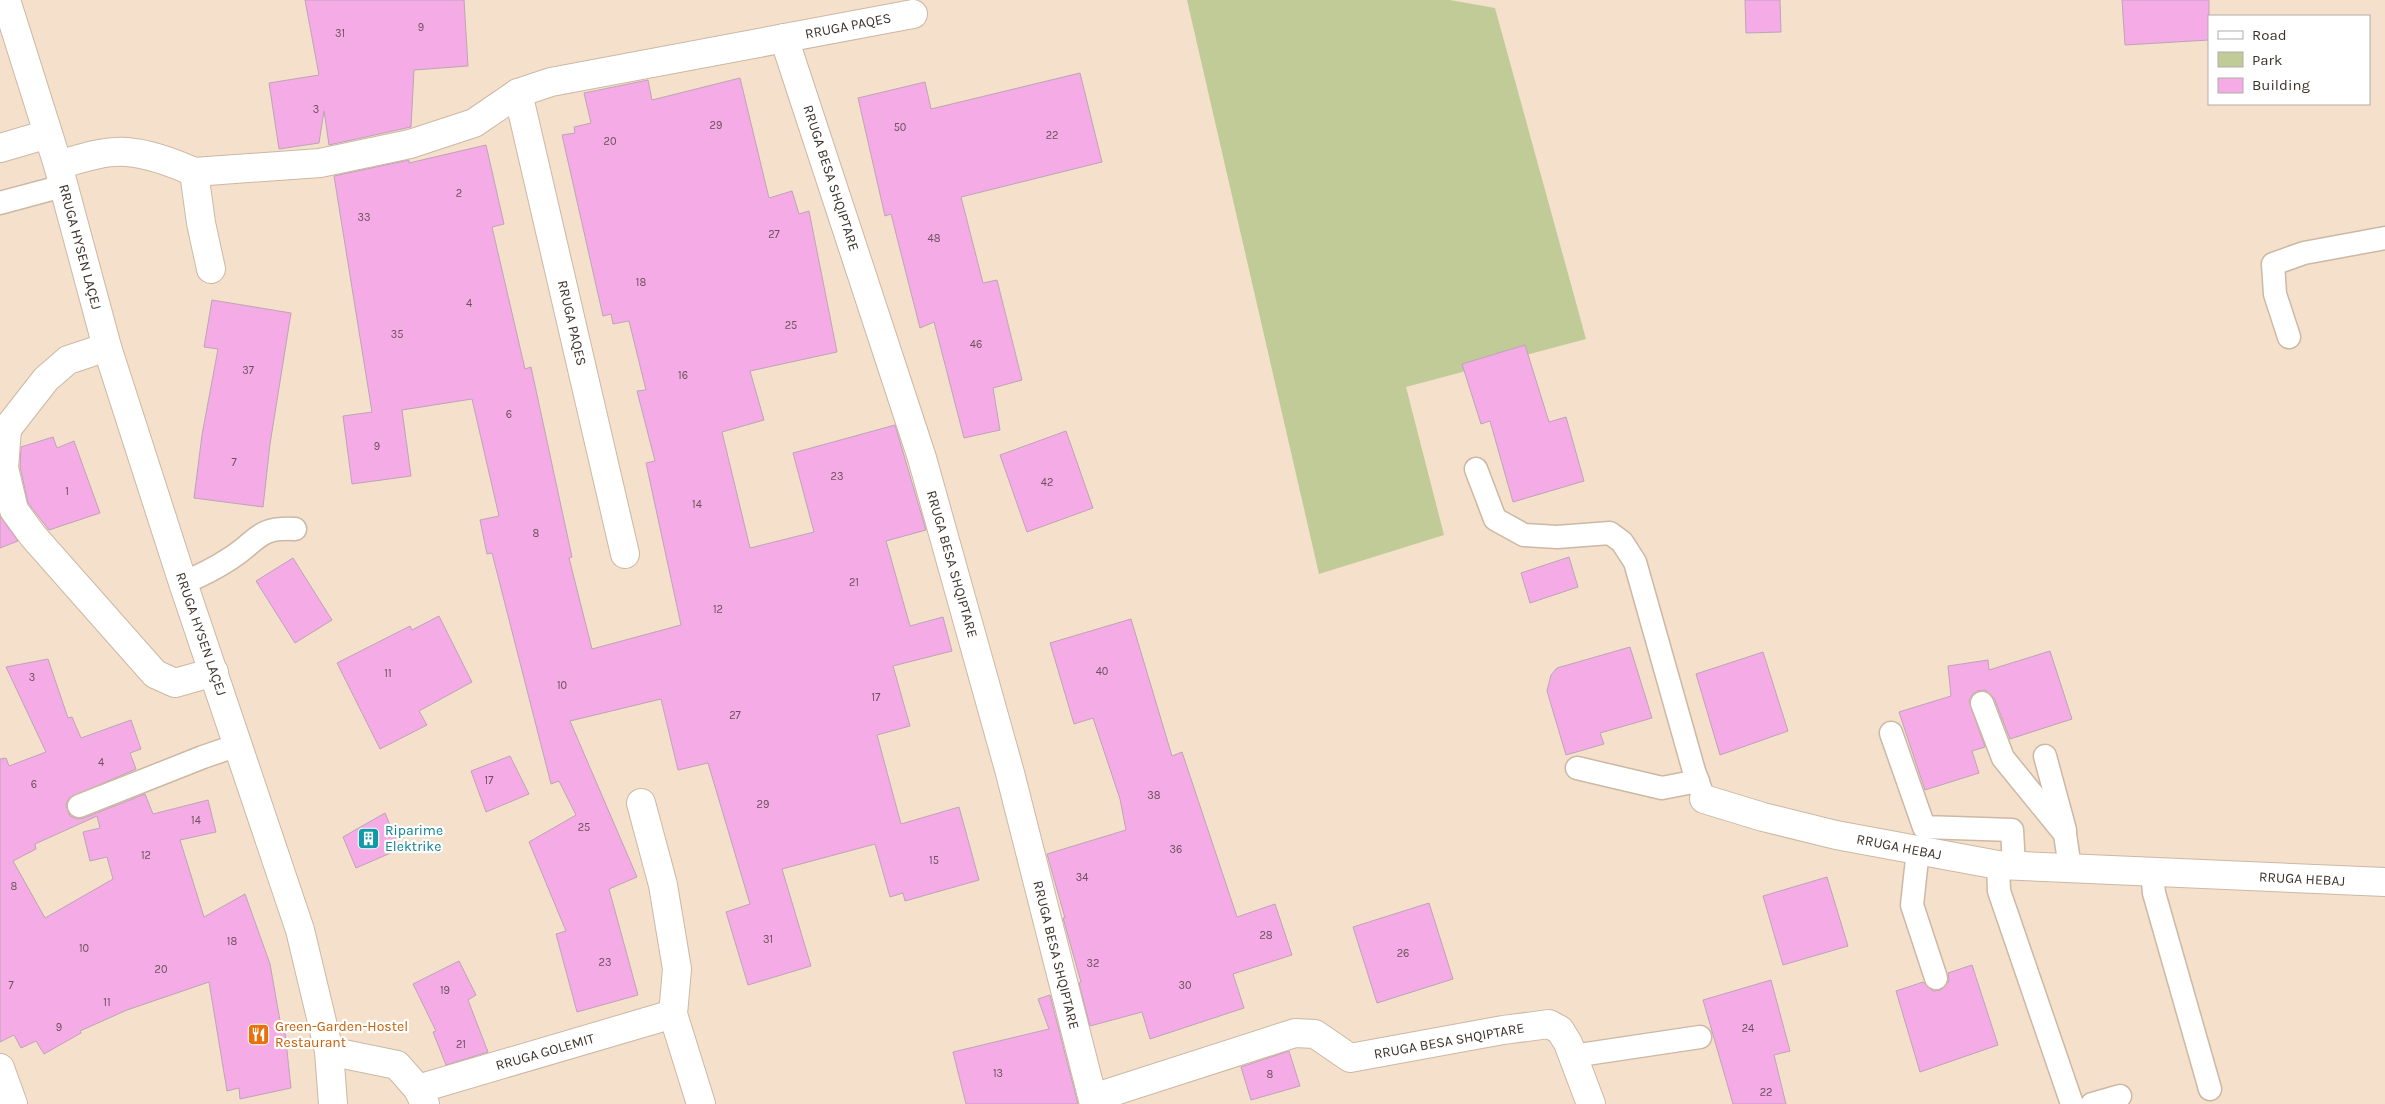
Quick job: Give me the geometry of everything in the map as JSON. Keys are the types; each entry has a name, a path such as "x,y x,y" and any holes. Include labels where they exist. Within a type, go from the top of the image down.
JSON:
{"street":[{"name":"RRUGA HYSEN LAÇEJ","path":"6,0 48,134 107,348 300,930 329,1051 333,1104"},
{"name":"RRUGA PAQES","path":"194,172 320,163 410,144 474,122 518,92 560,80 913,14"},
{"name":"RRUGA BESA SHQIPTARE","path":"784,38 922,458 1010,773 1094,1101 1295,1034 1315,1034 1350,1058 1503,1030 1549,1024 1560,1030 1568,1042 1591,1104"},
{"name":"RRUGA PAQES","path":"518,92 625,554"},
{"path":"0,148 48,134"},
{"name":"RRUGA HYSEN LAÇEJ","path":"60,176 92,156 126,152 175,164 194,172"},
{"path":"194,172 201,223 211,269"},
{"path":"107,348 68,360 46,379 4,431 7,516 32,536 155,674 175,683 214,672"},
{"name":"RRUGA HEBAJ","path":"1701,790 1763,817 1836,835 2006,866 2385,882"},
{"path":"640,803 663,885 677,969 673,1014 701,1104"},
{"name":"RRUGA GOLEMIT","path":"329,1051 397,1065 421,1097 673,1014"}],"lane":[{"path":"0,203 60,176"},
{"path":"2289,337 2275,294 2273,264 2304,253 2385,238"},
{"path":"1476,469 1495,520 1524,535 1557,537 1610,533 1622,542 1635,562 1701,790 1662,788 1577,768"},
{"path":"184,583 233,557 262,534 276,528 295,529"},
{"path":"1982,703 2003,758 2065,834"},
{"path":"1891,733 1924,827 2012,830 2006,866 1999,891 2072,1104"},
{"path":"80,806 238,745"},
{"path":"2045,756 2062,814 2070,868"},
{"path":"1918,850 1912,905 1936,978"},
{"path":"2152,872 2154,893 2210,1090"},
{"path":"1573,1056 1700,1037"},
{"path":"2092,1104 2120,1096"}],"green space":[{"path":"1187,0 1450,0 1495,8 1586,339 1406,387 1444,535 1319,574"}],"building":[{"path":"305,0 464,0 468,66 414,70 411,127 329,145 324,111 319,143 279,149 269,83 319,75"},
{"path":"1745,0 1780,0 1781,32 1746,33"},
{"path":"2122,0 2209,0 2208,40 2125,45"},
{"path":"1080,73 1102,162 961,197 983,283 997,280 1022,380 993,388 1000,430 964,438 934,322 920,328 891,214 885,216 858,98 925,82 931,109"},
{"path":"740,78 769,198 792,191 799,214 809,211 837,352 750,371 764,420 722,432 750,548 814,532 793,453 895,425 926,530 886,541 910,626 943,617 952,651 893,666 910,726 877,735 901,824 959,807 979,880 905,901 903,893 890,897 875,844 782,869 811,966 748,985 726,912 750,904 708,763 678,770 661,699 570,721 637,877 609,889 638,995 577,1012 556,934 566,931 529,842 576,815 559,781 551,784 492,553 487,554 480,520 499,516 472,399 402,410 411,476 352,484 343,416 372,412 334,176 409,160 409,163 486,145 504,224 492,227 525,369 531,367 572,557 569,558 592,649 681,625 646,463 655,461 637,391 646,390 629,321 613,324 611,314 603,316 562,135 575,133 574,127 591,123 584,93 648,80 652,100"},
{"path":"212,300 291,313 270,444 263,507 194,498 202,435 218,349 204,347"},
{"path":"1525,345 1549,422 1566,417 1584,481 1513,502 1490,421 1481,424 1462,364"},
{"path":"1066,431 1093,508 1027,532 1000,455"},
{"path":"53,437 57,448 74,441 100,513 49,530 28,503 20,467 21,447"},
{"path":"0,516 18,541 0,548"},
{"path":"1569,557 1578,587 1530,603 1521,573"},
{"path":"293,558 332,620 295,643 256,581"},
{"path":"439,616 472,682 419,711 427,725 380,749 337,663 410,626 412,630"},
{"path":"1131,619 1172,756 1182,752 1237,917 1275,904 1292,955 1233,974 1244,1008 1150,1039 1142,1012 1090,1026 1079,983 1081,982 1063,918 1065,918 1047,854 1126,830 1120,799 1093,718 1074,724 1050,643"},
{"path":"1630,647 1652,718 1600,733 1604,744 1566,755 1547,691 1551,675 1557,668"},
{"path":"2050,651 2072,719 2010,739 1994,698 1985,690 1977,691 1969,701 1985,747 1972,751 1979,773 1925,790 1899,712 1951,696 1948,666 1988,660 1989,670"},
{"path":"1763,652 1788,731 1720,755 1696,674"},
{"path":"48,659 68,718 72,717 81,738 131,720 141,749 130,753 136,769 69,798 66,805 70,816 77,819 84,818 145,794 153,814 208,800 216,832 180,840 204,917 245,894 270,964 282,1032 285,1032 291,1088 240,1099 239,1088 227,1091 209,982 127,1010 80,1031 81,1033 44,1054 36,1041 21,1048 14,1035 0,1042 0,759 6,758 9,766 46,752 6,667","holes":["97,816 100,828 83,832 90,861 107,857 113,879 45,918 13,861 36,849 35,844"]},
{"path":"510,756 529,794 486,812 471,771"},
{"name":"Riparime Elektrike","path":"385,813 400,849 356,868 343,837"},
{"path":"1827,877 1848,946 1783,965 1763,896"},
{"path":"1429,903 1453,979 1377,1003 1353,927"},
{"path":"459,961 476,995 468,1000 488,1052 446,1065 433,1032 436,1031 413,984"},
{"path":"1972,965 1998,1045 1920,1072 1896,991 1923,982 1933,991 1941,990 1949,981 1948,973"},
{"path":"1771,980 1790,1051 1774,1055 1786,1104 1733,1104 1703,1000"},
{"path":"1050,995 1078,1104 966,1104 953,1052 1049,1029 1038,999"},
{"path":"1289,1051 1300,1086 1251,1100 1241,1067"}],"place":[{"name":"Riparime Elektrike","path":"369,838"},
{"name":"Green-Garden-Hostel Restaurant","path":"259,1034"}]}
